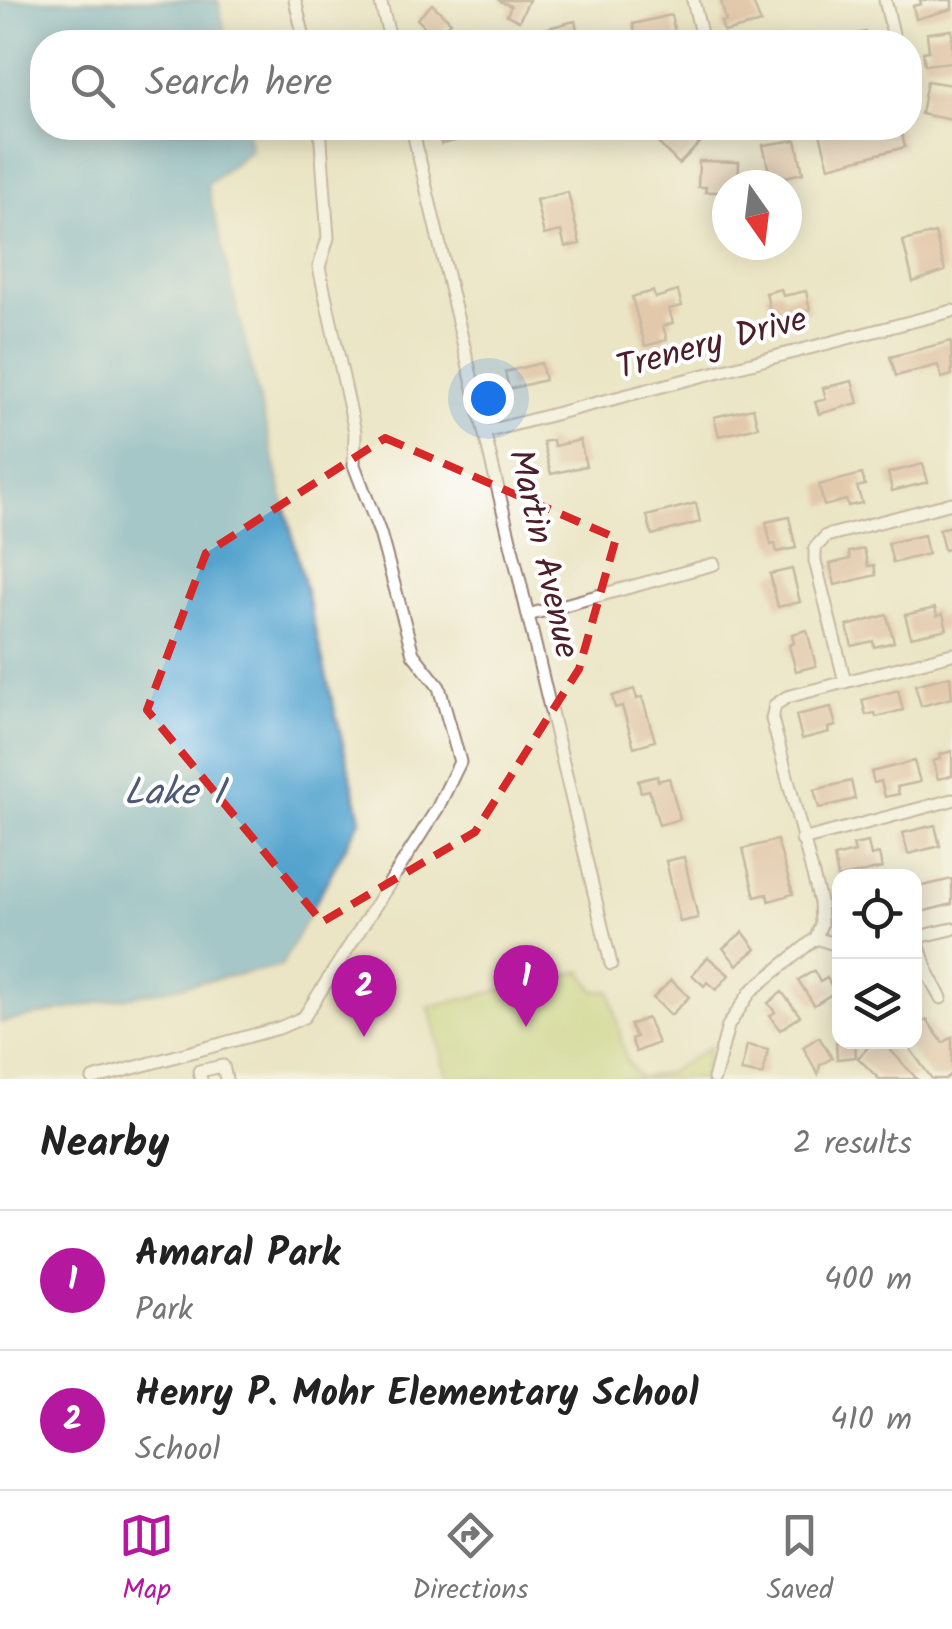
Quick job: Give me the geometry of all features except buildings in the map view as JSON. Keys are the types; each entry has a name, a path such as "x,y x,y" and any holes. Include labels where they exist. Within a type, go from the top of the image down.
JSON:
{"street":[{"path":"295,0 302,30"},
{"path":"380,0 388,30"},
{"path":"693,0 700,30"},
{"path":"885,0 892,30"},
{"path":"93,1079 279,1028 304,1017 427,825 460,762 439,688 413,654 380,533 354,464 355,432 318,267 328,238 321,140"},
{"name":"Martin Avenue","path":"414,140 611,964"},
{"name":"Trenery Drive","path":"485,432 952,311"},
{"path":"845,682 815,561 816,548 826,536 952,504"},
{"path":"528,614 714,564"},
{"path":"714,1079 728,1026 750,991 816,938 821,924 820,902 772,719 775,705 787,697 952,654"},
{"path":"802,840 952,800"},
{"path":"922,936 952,928"},
{"path":"816,938 832,943"},
{"path":"922,957 941,998"},
{"path":"201,1079 200,1071 223,1066 226,1079"}],"highlighted area":[{"path":"385,438 616,538 579,669 475,832 322,922 147,710 206,553"}],"green space":[{"path":"582,971 595,991 610,991 626,1060 640,1078 669,1072 710,1047 703,1079 447,1079 429,1007"}],"water":[{"name":"Lake I","path":"0,0 218,0 224,30 30,30 30,140 249,140 251,150 207,185 361,818 281,966 0,1023"}],"place":[{"name":"Amaral Park","path":"526,1027"},
{"name":"Henry P. Mohr Elementary School","path":"364,1037"}]}
